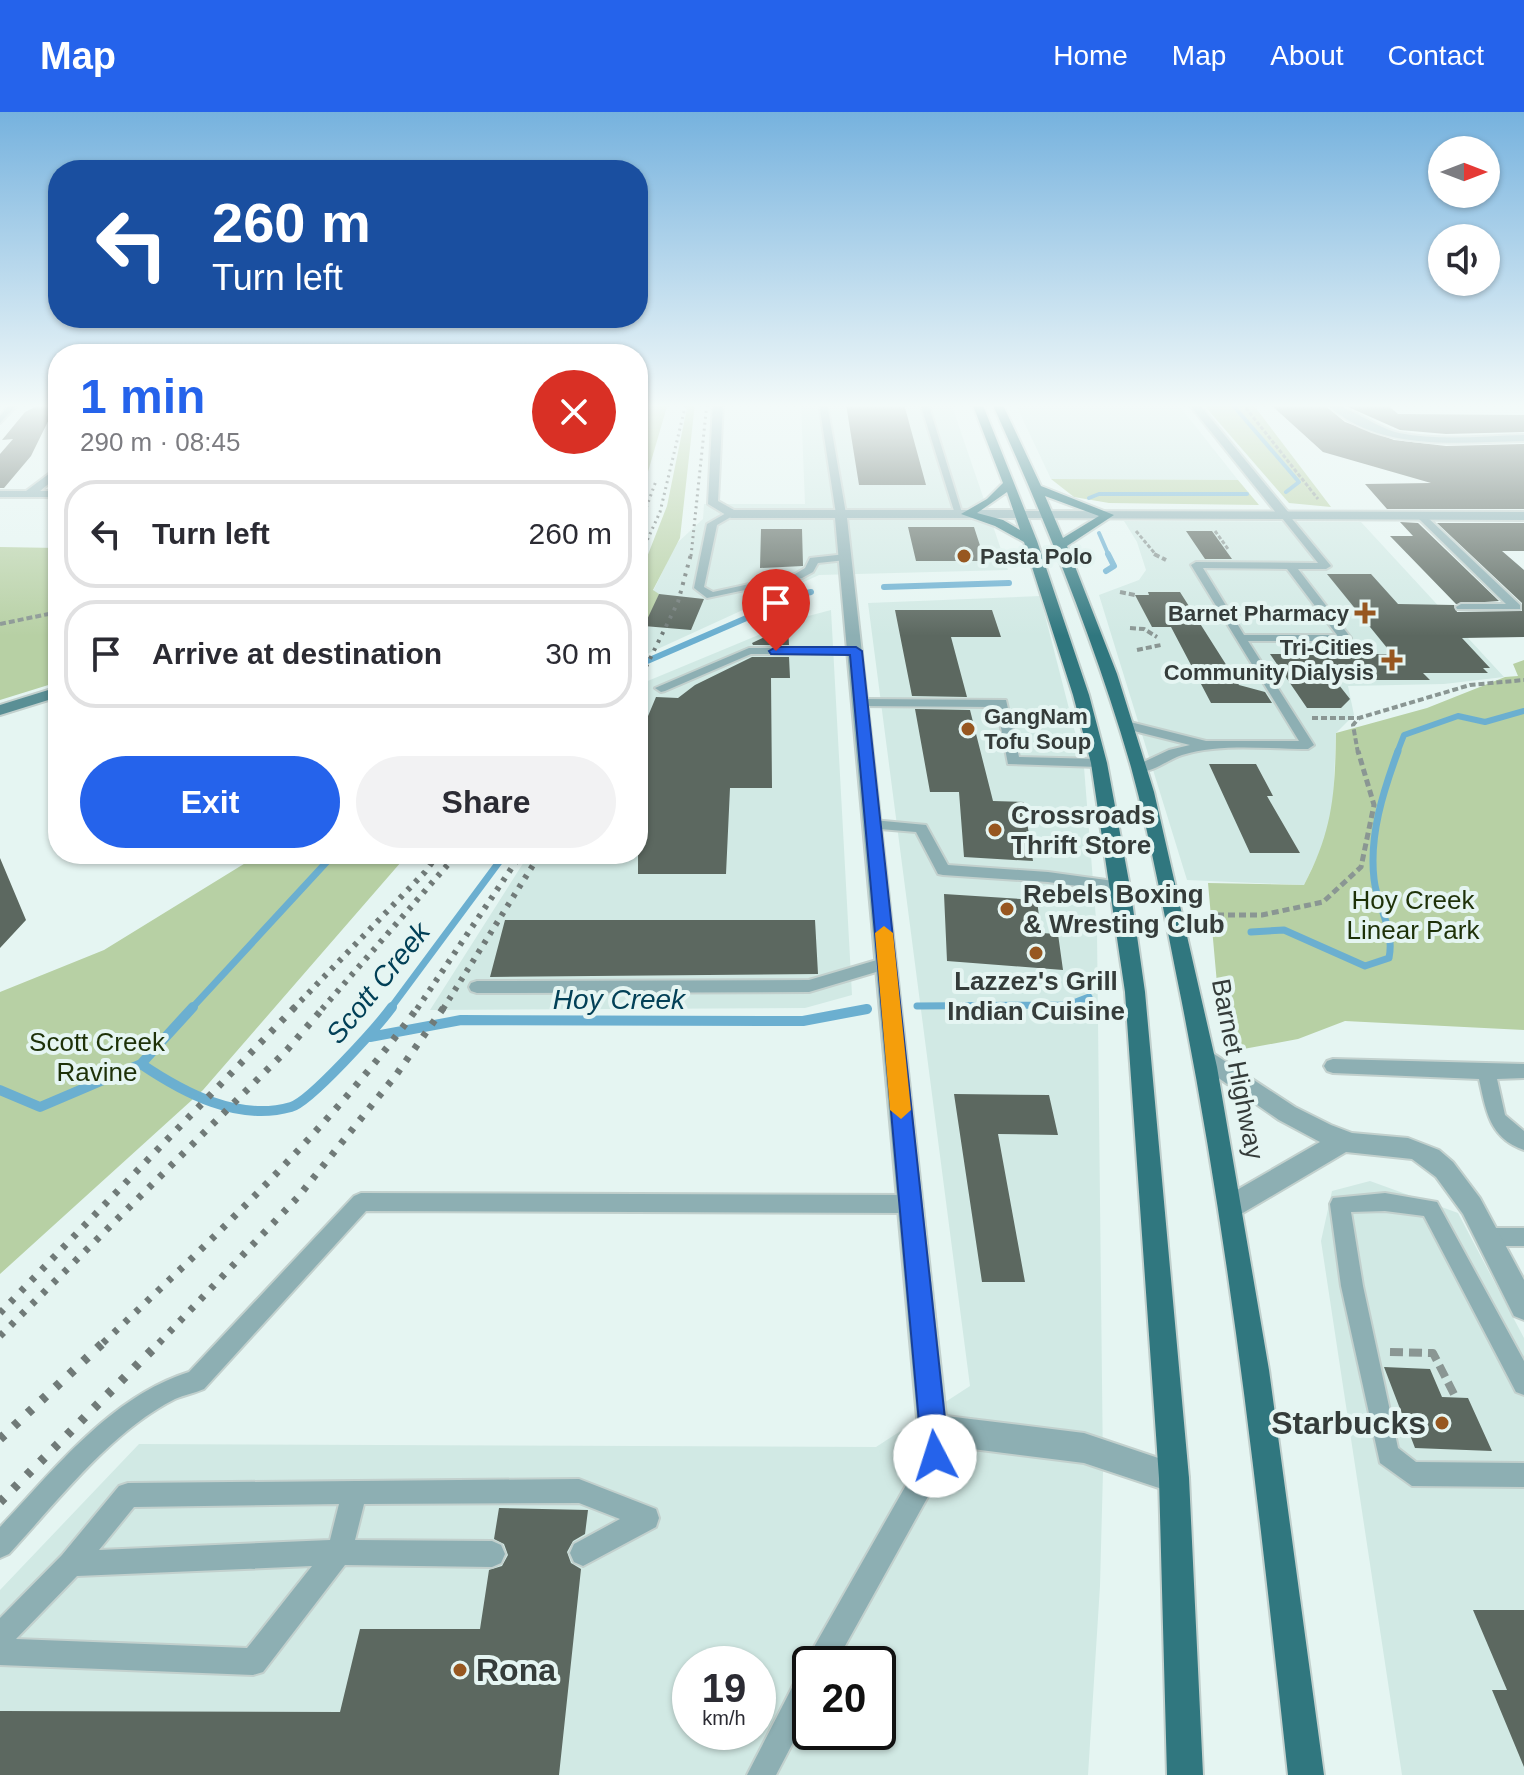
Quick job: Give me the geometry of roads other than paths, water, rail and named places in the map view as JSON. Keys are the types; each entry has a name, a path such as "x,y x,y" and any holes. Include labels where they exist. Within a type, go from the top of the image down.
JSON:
{"main road":[{"path":"1008,481 1031,541 1099,763 1121,887 1135,992 1174,1478 1185,1775"},
{"name":"Barnet Highway","path":"1033,481 1105,659 1140,769 1205,1057 1232,1206 1274,1503 1306,1775"},
{"path":"963,514 991,501 1009,484"},
{"path":"1037,489 1108,515"},
{"path":"963,514 999,523 1031,541"},
{"path":"1060,545 1108,515"},
{"path":"0,710 48,695"}],"street":[{"path":"29,494 45,481"},
{"path":"713,481 712,502 731,514 1524,516"},
{"path":"1256,481 1285,516"},
{"path":"0,494 48,494"},
{"path":"841,514 933,1429 1084,1448 1174,1478"},
{"path":"1205,1057 1274,1105 1343,1141 1401,1145 1429,1157 1459,1187 1524,1307"},
{"path":"1232,1206 1343,1141"}],"lane":[{"path":"836,481 841,514"},
{"path":"951,481 963,514"},
{"path":"731,514 712,524 699,588 711,596 737,593 758,583 798,576 809,570 814,560 846,557"},
{"path":"1126,725 1206,745 1308,745 1196,565 1326,566 1285,516"},
{"path":"1422,517 1516,607 1461,607"},
{"path":"1240,638 1345,638 1290,566"},
{"path":"661,688 749,651 856,651"},
{"path":"861,703 1002,703 1013,761 1099,763"},
{"path":"1140,769 1174,753 1206,745"},
{"path":"873,825 921,828 943,870 1048,877 1121,887"},
{"path":"477,987 809,986 887,963"},
{"path":"1333,1066 1524,1071"},
{"path":"1486,1072 1497,1119 1524,1142"},
{"path":"0,1545 125,1420 176,1383 196,1381 361,1202 909,1204"},
{"path":"1524,1384 1430,1208 1385,1202 1340,1204 1352,1286 1388,1455 1412,1474 1524,1475"},
{"path":"1486,1237 1524,1237"},
{"path":"830,1646 935,1456 933,1429"},
{"path":"0,1637 71,1564 128,1495 579,1491 647,1518 583,1553"},
{"path":"0,1652 253,1662 339,1552 355,1492"},
{"path":"71,1564 339,1552 492,1554"},
{"path":"761,1775 792,1716"}],"waterway":[{"name":"Scott Creek","path":"1286,492 1298,481"},
{"name":"Scott Creek","path":"1089,498 1099,494 1247,494"},
{"name":"Scott Creek","path":"1099,533 1109,556"},
{"name":"Scott Creek","path":"1106,571 1114,566 1109,556"},
{"name":"Scott Creek","path":"884,587 1009,583"},
{"name":"Scott Creek","path":"648,661 758,613 776,600 811,592"},
{"name":"Hoy Creek","path":"1397,753 1404,735 1458,716 1485,722 1524,711"},
{"name":"Hoy Creek","path":"1251,932 1284,930 1365,966 1389,958 1390,937 1376,889 1373,863 1375,830 1382,798 1398,751"},
{"path":"191,1009 325,864"},
{"name":"Scott Creek","path":"390,1009 498,864"},
{"name":"Hoy Creek","path":"917,1006 1068,1005 1089,997"},
{"path":"141,1064 193,1007"},
{"name":"Scott Creek","path":"141,1064 193,1094 232,1108 271,1111 291,1107 328,1078 392,1007"},
{"name":"Hoy Creek","path":"370,1037 461,1020 803,1021 867,1009"},
{"name":"Scott Creek","path":"0,1090 40,1107 141,1064"}],"railway":[{"path":"648,503 656,481"},
{"path":"648,538 660,512 667,481"},
{"path":"691,556 699,481"},
{"path":"648,663 678,602 691,554"},
{"path":"293,1009 431,864"},
{"path":"322,1009 448,864"},
{"path":"417,1009 514,864"},
{"path":"443,1009 534,864"},
{"path":"0,1313 295,1007"},
{"path":"0,1336 287,1050 324,1007"},
{"path":"103,1343 308,1140 418,1007"},
{"path":"159,1343 298,1197 396,1075 444,1007"},
{"path":"0,1439 105,1341"},
{"path":"0,1502 159,1343"}],"place":[{"name":"Pasta Polo","path":"964,556"},
{"name":"Barnet Pharmacy","path":"1365,613"},
{"name":"Tri-Cities Community Dialysis","path":"1392,660"},
{"name":"GangNam Tofu Soup","path":"968,729"},
{"name":"Crossroads Thrift Store","path":"995,830"},
{"name":"Rebels Boxing & Wresting Club","path":"1007,909"},
{"name":"Lazzez's Grill Indian Cuisine","path":"1036,953"},
{"name":"Starbucks","path":"1442,1423"},
{"name":"Rona","path":"460,1670"}],"park label":[{"name":"Hoy Creek Linear Park","path":"1413,915"},
{"name":"Scott Creek Ravine","path":"97,1057"}]}
